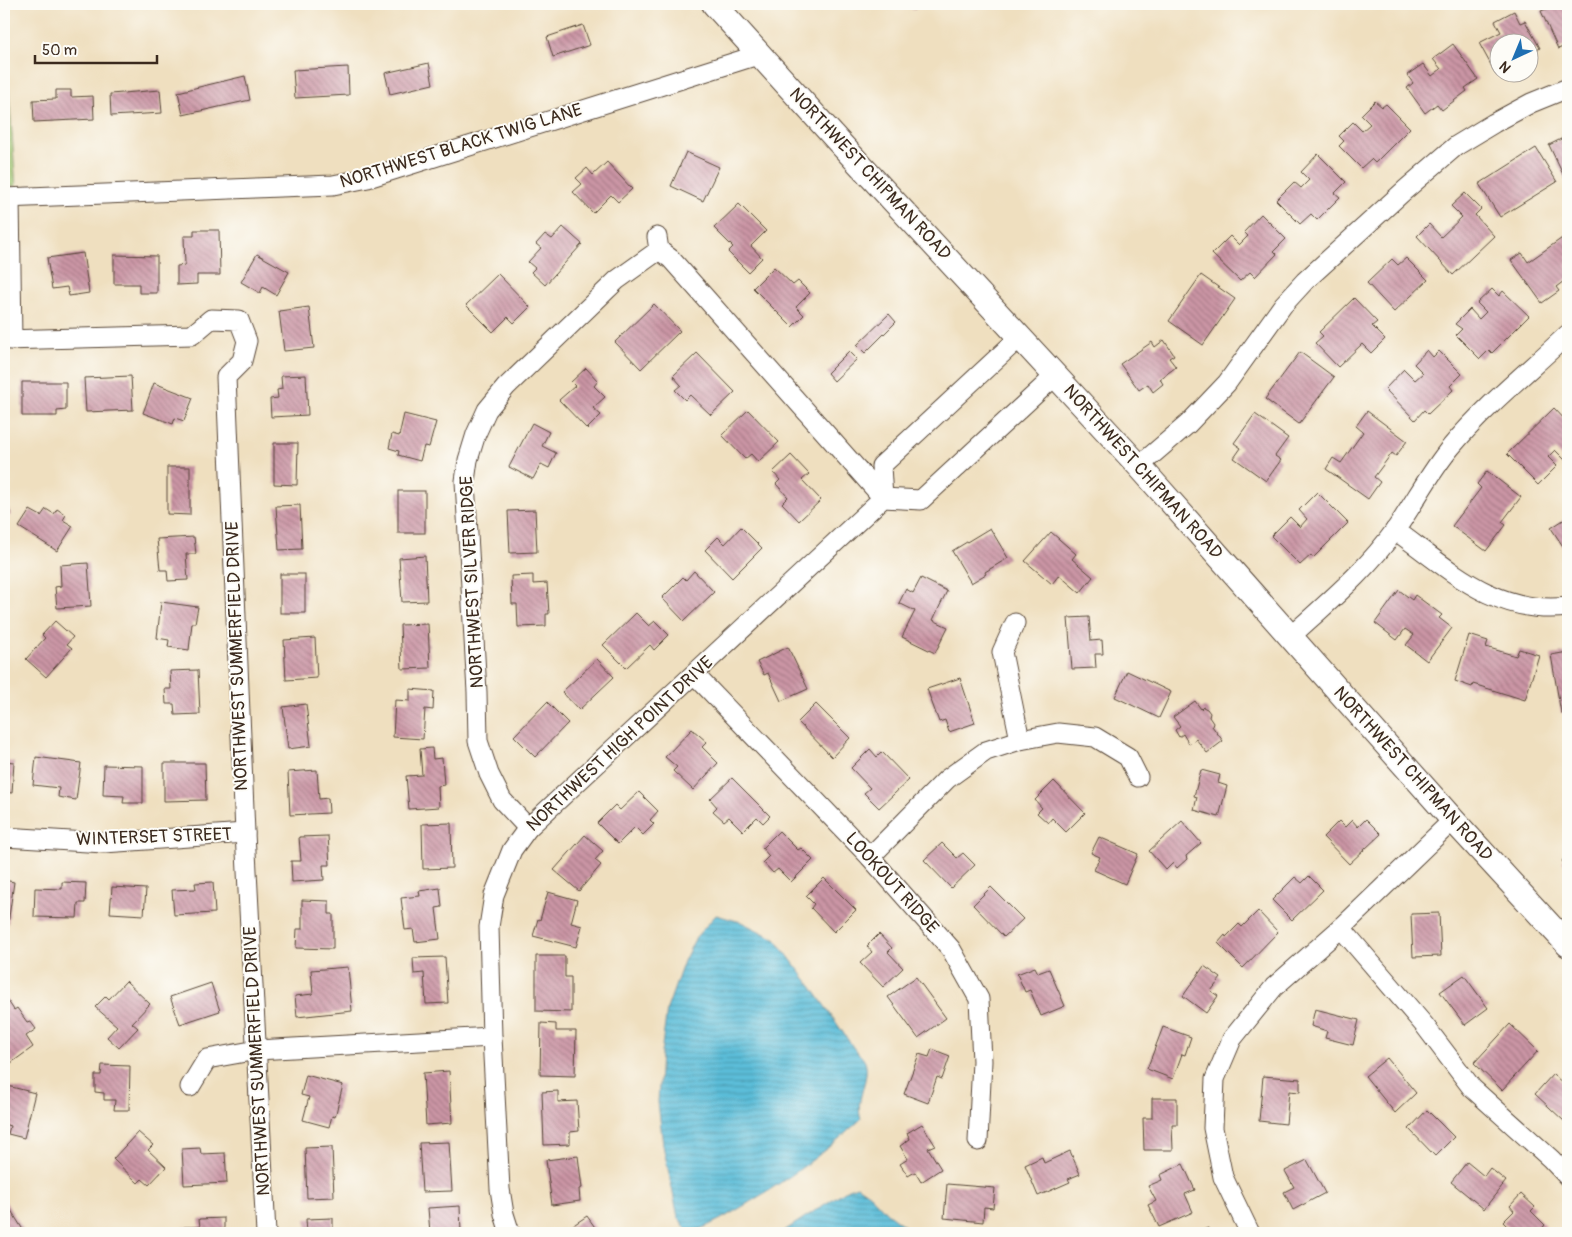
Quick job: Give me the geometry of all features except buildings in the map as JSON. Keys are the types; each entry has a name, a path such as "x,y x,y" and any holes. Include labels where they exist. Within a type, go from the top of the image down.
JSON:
{"main road":[{"name":"NORTHWEST CHIPMAN ROAD","path":"714,4 761,54 838,142 1139,466 1290,637 1568,945"}],"street":[{"name":"NORTHWEST BLACK TWIG LANE","path":"7,198 333,185 368,178 761,54"},
{"path":"1139,466 1188,424 1227,383 1277,313 1305,281 1405,190 1456,146 1486,127 1531,103 1568,88"},
{"name":"NORTHWEST SUMMERFIELD DRIVE","path":"7,198 8,340 192,335 211,319 238,320 247,341 242,362 226,377 245,833 266,1233"},
{"name":"NORTHWEST SILVER RIDGE","path":"528,828 502,800 489,774 478,741 477,682 465,481 468,460 476,434 487,410 506,386 617,280 658,244 883,498"},
{"path":"1290,637 1356,576 1395,530 1450,448 1471,424 1568,334"},
{"path":"1020,337 881,466 883,498 921,500 1056,375"},
{"name":"NORTHWEST HIGH POINT DRIVE","path":"510,1233 504,1214 500,1189 492,1037 489,927 494,895 512,850 528,828 883,498"},
{"path":"1395,530 1475,587 1497,598 1550,609 1568,607"},
{"path":"1015,623 1002,652 1020,740"},
{"name":"LOOKOUT RIDGE","path":"694,674 870,857 951,949 979,999 982,1062 978,1141"},
{"path":"870,857 947,779 986,751 1020,740 1058,733 1095,737 1128,757 1138,777"},
{"path":"1250,1233 1224,1177 1213,1128 1215,1079 1232,1039 1274,987 1341,928 1454,820"},
{"name":"WINTERSET STREET","path":"4,837 104,843 245,833"},
{"path":"1341,928 1425,1026 1472,1088 1551,1159 1568,1177"},
{"path":"190,1087 207,1059 257,1050 492,1037"}],"green space":[{"path":"4,27 16,186 4,186"}],"water":[{"path":"716,915 741,922 775,939 811,986 855,1050 863,1058 866,1075 859,1112 861,1119 848,1131 808,1164 765,1193 705,1227 689,1233 678,1217 663,1145 658,1102 661,1053 667,1009 684,961 696,937"},
{"path":"857,1186 870,1195 887,1213 914,1233 781,1233 848,1189"}]}
